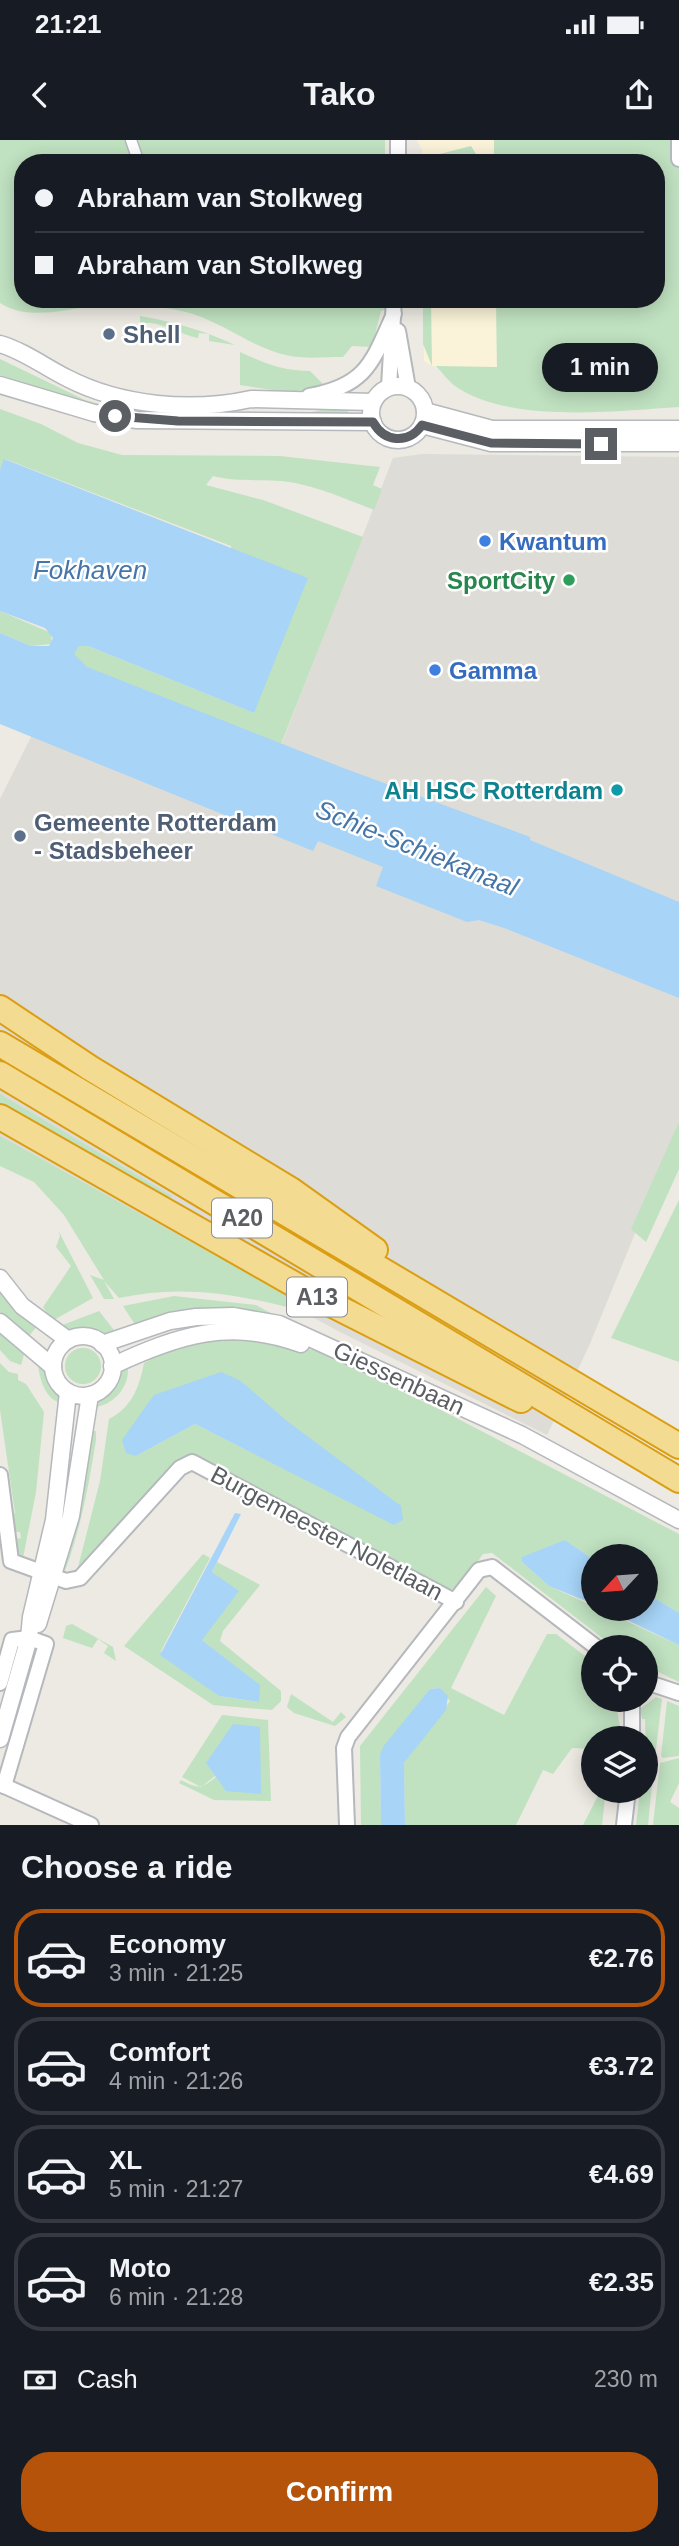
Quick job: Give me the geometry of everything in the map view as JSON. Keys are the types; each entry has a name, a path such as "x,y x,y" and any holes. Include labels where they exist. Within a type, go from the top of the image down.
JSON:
{"highway":[{"name":"A20","path":"0,1007 43,1039 291,1190 502,1340"},
{"name":"A20","path":"0,1031 38,1066"},
{"name":"A20","path":"0,1044 679,1446"},
{"name":"A20","path":"0,1074 679,1480"},
{"name":"A13","path":"0,1117 313,1295 461,1372 624,1447"}],"street":[{"path":"679,140 679,159"},
{"path":"390,387 394,308"},
{"path":"394,308 408,388"},
{"path":"289,400 335,391 352,383 370,367 394,308"},
{"path":"0,344 100,393 132,400 169,404 289,400 373,402 390,387 408,388 419,397 423,418 412,436 395,440 381,434 373,422 373,402"},
{"path":"0,385 94,413 137,420 373,422"},
{"path":"423,418 492,429 679,429"},
{"path":"423,418 491,443 679,443"},
{"path":"0,1278 22,1306 68,1340"},
{"name":"Giessenbaan","path":"102,1343 170,1321 196,1317 233,1316 279,1324 522,1435 679,1520"},
{"path":"0,1322 53,1367 58,1384 68,1392 90,1395 107,1384 113,1366 102,1343 89,1337 68,1340 59,1349 53,1367"},
{"name":"Giessenbaan","path":"113,1366 177,1338 200,1333 235,1330 280,1336 326,1353 514,1443 679,1529"},
{"path":"0,1739 29,1638 38,1623 58,1494 68,1392"},
{"path":"47,1575 73,1506 90,1395"},
{"name":"Burgemeester Noletlaan","path":"47,1575 66,1581 80,1578 180,1468 192,1462 456,1602"},
{"path":"0,1475 11,1561 47,1575"},
{"path":"347,1825 344,1748 348,1737 485,1567 492,1567 581,1635"},
{"path":"0,1683 12,1640 29,1638 46,1644 2,1785 92,1825"},
{"path":"658,1686 679,1693"},
{"path":"624,1825 627,1803"}],"shaded area":[{"path":"417,140 494,140 494,154 422,154"},
{"path":"423,308 496,308 497,372 432,366 424,361"},
{"path":"422,454 679,457 679,1126 589,1346 547,1435 338,1331 0,1147 0,799 33,733 252,820 393,458"}],"green space":[{"path":"0,140 385,140 385,154 14,154 14,308 80,308 30,313 14,310 0,303"},
{"path":"494,140 679,140 679,407 564,412 504,406 478,398 455,386 436,366 497,367 496,308 665,308 665,154 494,154"},
{"path":"471,146 476,154 440,154"},
{"path":"162,308 385,310 381,311 372,347 352,346 343,357 310,358 277,353 205,319"},
{"path":"423,308 431,308 432,366 423,344"},
{"path":"140,316 209,334 199,333 198,338 152,323 140,325"},
{"path":"209,334 223,340 235,345 209,341"},
{"path":"240,352 274,366 310,371 327,388 286,392 240,385"},
{"path":"0,359 85,400 128,412 299,415 348,407 348,418 159,418 83,404 0,375"},
{"path":"0,409 41,424 78,443 122,455 280,456 380,467 373,485 382,489 374,510 322,490 290,482 213,476 206,485 263,500 363,537 281,744 87,668 73,654 79,646 88,646 254,713 231,546 5,459 0,470"},
{"path":"0,611 51,633 52,644 31,646 0,633"},
{"path":"0,1094 172,1196 166,1205 0,1109"},
{"path":"679,1122 679,1169 646,1242 631,1229"},
{"path":"0,1136 234,1266 349,1325 235,1296 178,1291 119,1298 104,1281 114,1299 104,1299 90,1275 104,1280 64,1215 34,1182 0,1166"},
{"path":"679,1200 679,1362 611,1338"},
{"path":"58,1230 93,1298 52,1321 43,1307 71,1266 56,1247 60,1236"},
{"path":"0,1287 38,1325 28,1337 0,1312"},
{"path":"174,1296 256,1305 289,1323 136,1326 123,1306"},
{"path":"99,1311 117,1334 67,1330 60,1326"},
{"path":"0,1328 25,1351 21,1365 10,1361 0,1350"},
{"path":"206,1337 261,1338 317,1351 441,1410 679,1534 679,1613 658,1600 658,1544 581,1544 581,1551 565,1540 522,1562 549,1586 581,1601 581,1621 626,1621 657,1635 598,1635 492,1553 483,1554 461,1585 447,1591 191,1456 76,1575 100,1481 109,1419 129,1403 140,1381 144,1363 150,1360 148,1354","holes":["241,1381 394,1524 195,1424 136,1456"]},
{"path":"83,1348 96,1353 101,1366 96,1379 83,1384 70,1379 65,1366 70,1353"},
{"path":"0,1363 9,1372 18,1374 18,1380 26,1384 44,1412 36,1492 23,1558 18,1553 15,1539 21,1538 20,1532 13,1532 11,1515 15,1513 0,1410"},
{"path":"38,1363 47,1371 62,1403 52,1398 44,1388"},
{"path":"127,1364 127,1379 120,1392 110,1402 96,1407 110,1387"},
{"path":"92,1431 96,1431 96,1440 87,1489 76,1539 65,1571 62,1570"},
{"path":"203,1554 210,1558 161,1651 219,1696 259,1702 259,1685 202,1640 224,1582 212,1572 217,1562 260,1585 223,1631 220,1641 281,1691 281,1701 272,1710 213,1705 124,1646"},
{"path":"486,1587 496,1596 451,1688 504,1715 547,1634 556,1634 581,1653 581,1712 617,1712 620,1726 581,1726 581,1748 572,1748 553,1774 543,1770 516,1825 405,1825 404,1763 450,1701 440,1688 430,1689 380,1755 381,1825 361,1825 360,1746"},
{"path":"72,1624 113,1647 116,1661 104,1653 108,1646 98,1639 92,1648 63,1638 66,1626"},
{"path":"658,1635 679,1645 679,1682 658,1672"},
{"path":"291,1694 333,1722 341,1712 346,1717 335,1726 294,1713 287,1707"},
{"path":"658,1698 662,1699 658,1732 658,1726 645,1726 645,1719 642,1719 641,1712 658,1712"},
{"path":"667,1701 679,1706 679,1756 663,1758 661,1756"},
{"path":"222,1715 268,1720 271,1801 214,1800 179,1783 181,1780 200,1786 182,1777"},
{"path":"679,1758 679,1783 670,1802 679,1808 679,1825 653,1825 655,1803 658,1803 660,1763"},
{"path":"594,1803 604,1803 602,1825 583,1825"},
{"path":"639,1803 650,1803 648,1825 636,1825"}],"water":[{"path":"4,459 308,578 254,713 88,646 79,646 74,654 87,667 346,769 530,837 530,840 679,902 679,998 507,929 479,920 467,922 376,886 383,867 318,841 313,851 0,724 0,633 31,646 49,646 53,638 45,628 0,611 0,470"},
{"path":"221,1372 241,1381 287,1421 401,1506 403,1520 394,1525 195,1424 136,1456 126,1453 122,1440 154,1395"},
{"path":"235,1513 241,1514 212,1572 239,1591 202,1640 260,1685 259,1702 219,1696 160,1655"},
{"path":"565,1540 581,1551 581,1599 549,1586 522,1562 522,1557"},
{"path":"658,1600 679,1613 679,1645 629,1621 658,1621"},
{"path":"440,1688 448,1696 446,1710 404,1763 405,1825 381,1825 380,1755 383,1747 430,1689"},
{"path":"233,1724 260,1727 261,1794 226,1791 206,1763"}],"place":[{"name":"Shell","path":"109,334"},
{"name":"Kwantum","path":"485,541"},
{"name":"SportCity","path":"569,580"},
{"name":"Gamma","path":"435,670"},
{"name":"AH HSC Rotterdam","path":"617,790"},
{"name":"Gemeente Rotterdam - Stadsbeheer","path":"20,836"}],"route":[{"path":"115,416 137,420 178,421 373,422 381,434 395,440 412,436 422,425 491,443 601,444"}],"water label":[{"name":"Fokhaven","path":"90,570"},
{"name":"Schie-Schiekanaal","path":"417,848"}]}
